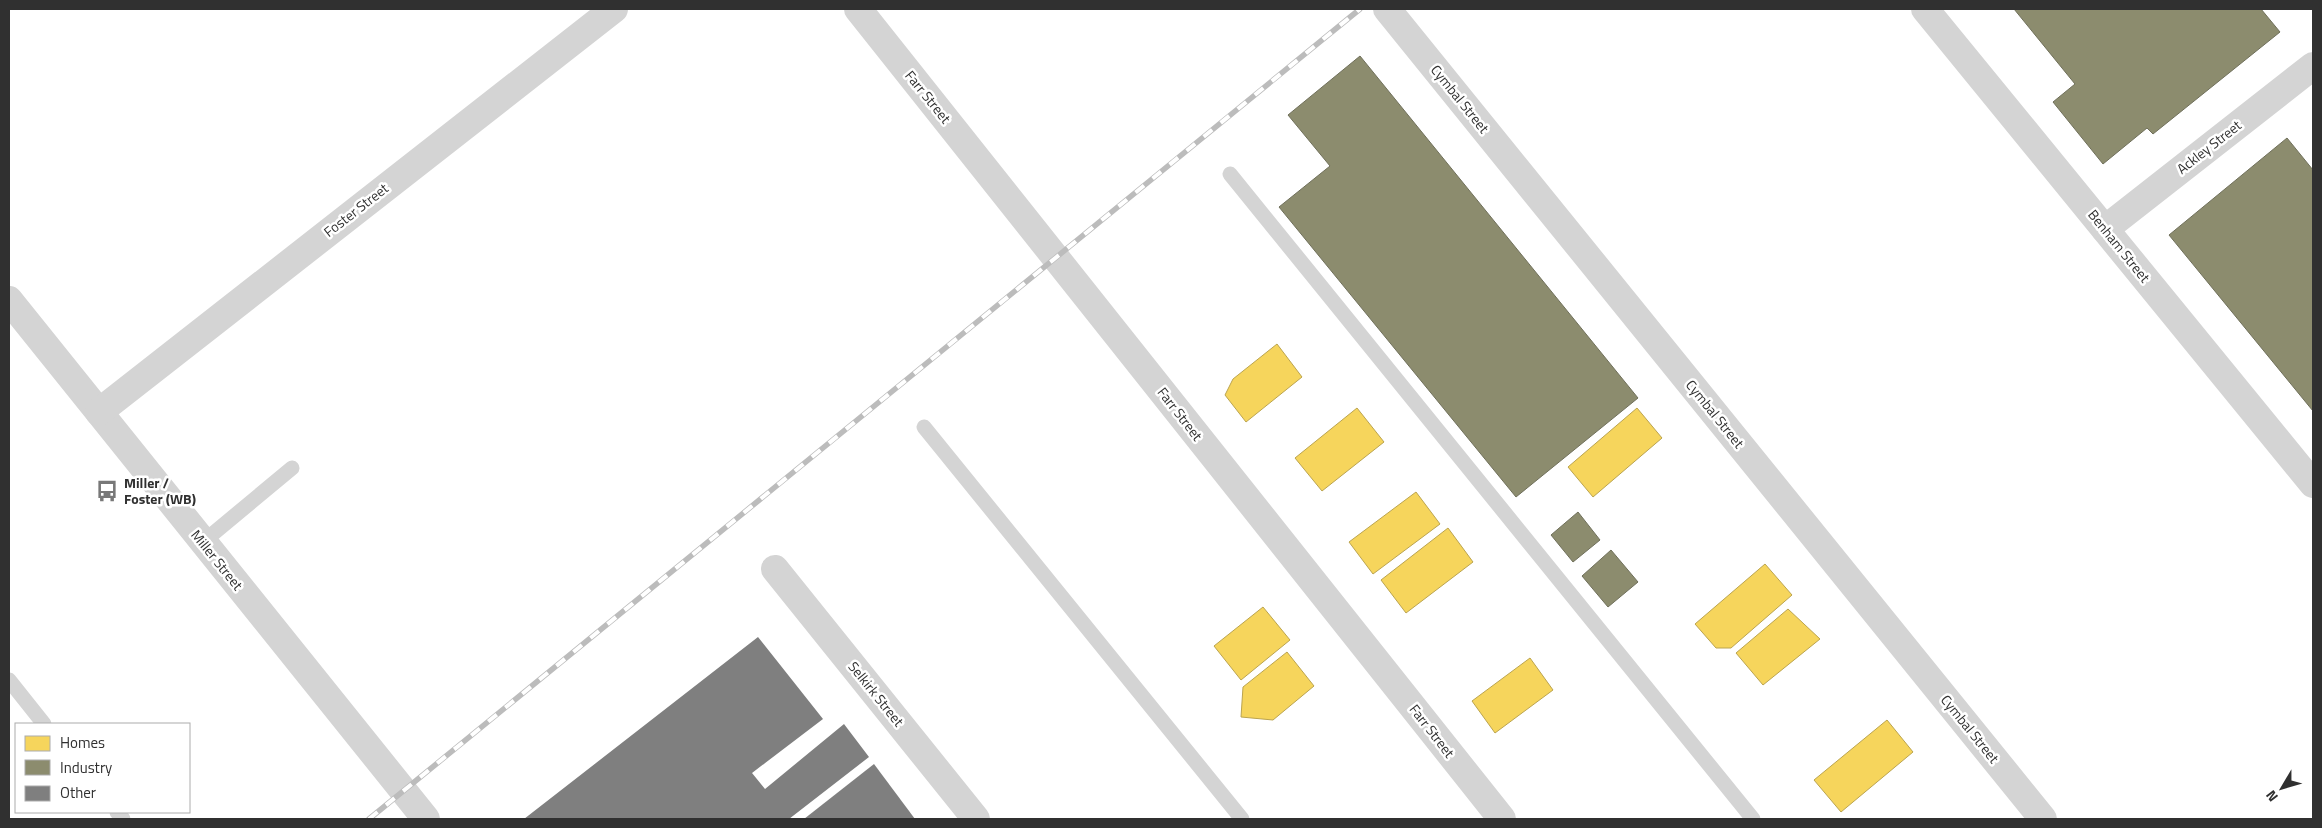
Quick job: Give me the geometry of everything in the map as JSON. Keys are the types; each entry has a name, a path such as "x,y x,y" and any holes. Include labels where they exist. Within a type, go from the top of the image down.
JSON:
{"street":[{"name":"Foster Street","path":"99,412 614,9"},
{"name":"Farr Street","path":"858,9 1502,819"},
{"name":"Cymbal Street","path":"1387,9 2043,819"},
{"name":"Benham Street","path":"1925,9 2313,484"},
{"name":"Ackley Street","path":"2105,229 2313,66"},
{"name":"Miller Street","path":"9,300 426,819"},
{"name":"Selkirk Street","path":"775,569 976,819"}],"lane":[{"path":"1230,174 1753,819"},
{"path":"924,427 1242,819"},
{"path":"203,542 292,468"},
{"path":"9,680 43,723"}],"building: Homes":[{"path":"1277,344 1302,377 1246,422 1225,395 1233,379"},
{"path":"1357,408 1384,442 1322,491 1295,458"},
{"path":"1637,408 1662,438 1593,497 1568,467"},
{"path":"1416,492 1440,524 1373,574 1349,542"},
{"path":"1448,528 1473,562 1406,613 1381,580"},
{"path":"1765,564 1792,595 1731,648 1716,648 1695,624"},
{"path":"1263,607 1290,640 1241,680 1214,646"},
{"path":"1788,609 1820,639 1763,685 1736,653"},
{"path":"1287,652 1314,686 1273,720 1241,717 1243,687"},
{"path":"1530,658 1553,690 1495,733 1472,701"},
{"path":"1887,720 1913,752 1841,812 1814,780"}],"building: Industry":[{"path":"2014,9 2261,9 2280,32 2153,134 2147,128 2103,164 2053,102 2075,84"},
{"path":"1360,56 1638,398 1516,497 1279,207 1330,166 1288,115"},
{"path":"2287,138 2313,170 2313,411 2169,235"},
{"path":"1578,512 1600,540 1573,562 1551,535"},
{"path":"1611,550 1638,582 1608,607 1582,576"}],"building: Other":[{"path":"758,637 823,719 752,773 765,789 844,724 869,757 789,819 524,819"},
{"path":"874,764 915,819 804,819"}],"railway":[{"path":"369,819 1360,9"}],"place":[{"name":"Miller / Foster (WB)","path":"107,491"}]}
